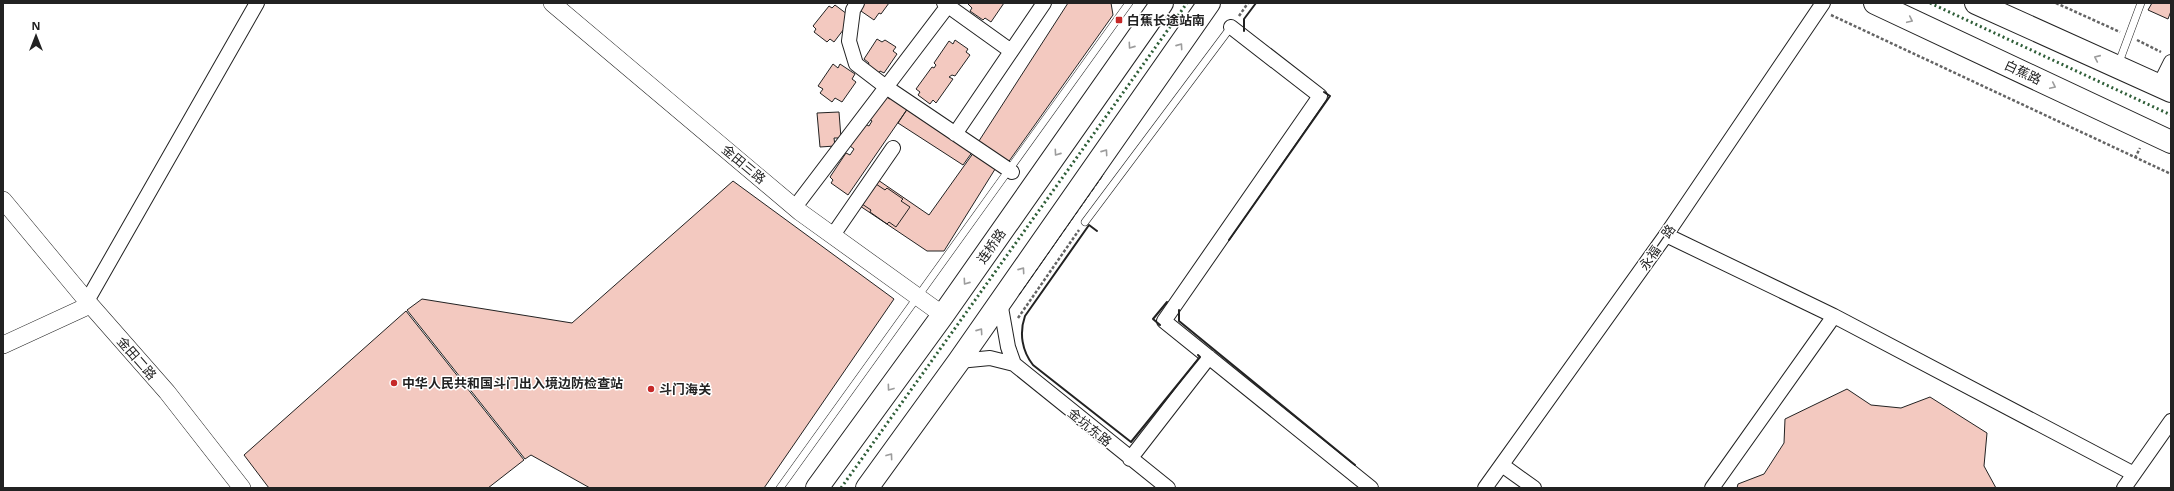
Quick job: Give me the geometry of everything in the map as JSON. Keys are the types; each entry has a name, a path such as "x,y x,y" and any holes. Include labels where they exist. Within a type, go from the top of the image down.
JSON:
{"main road":[{"name":"连桥路","path":"817,488 943,315 1162,3"},
{"path":"867,488 959,361 1209,3"},
{"name":"白蕉路","path":"1875,3 2171,142"},
{"path":"1976,3 2165,88"}],"street":[{"path":"3,345 89,303 257,3"},
{"name":"金田三路","path":"552,3 795,207 943,315"},
{"path":"858,3 853,10 849,41 856,64 886,87 1012,172"},
{"path":"955,134 1044,3"},
{"path":"795,207 947,4 1011,51"},
{"name":"永福一路","path":"1485,488 1666,235 1821,6"},
{"path":"1231,27 1320,96 1164,321 1371,488"},
{"path":"2165,88 2167,57"},
{"path":"833,235 893,148"},
{"name":"金田二路","path":"3,200 89,303 167,392 242,488"},
{"path":"1666,235 1834,316 2134,474"},
{"path":"1000,302 1006,335 1014,364"},
{"path":"1712,488 1834,316"},
{"path":"1130,459 1209,357"},
{"name":"金坑东路","path":"959,361 990,358 1014,364 1130,459 1168,488"},
{"path":"2124,488 2171,421"},
{"path":"1502,465 1534,488"}],"lane":[{"path":"780,488 1128,3"},
{"path":"2117,67 2141,3"},
{"path":"1086,222 1231,27"}],"path":[{"path":"2056,3 2129,36 2167,57"},
{"path":"1821,6 2171,174"},
{"path":"2135,158 2140,148"},
{"path":"1006,335 1086,222"}],"building":[{"path":"862,3 889,3 881,14 879,13 874,20 858,9"},
{"path":"967,3 1004,3 991,22 985,18 983,20 970,11 972,8"},
{"path":"1068,3 1111,3 1113,15 1007,164 977,144"},
{"path":"2152,3 2171,3 2171,11 2168,19 2148,10"},
{"path":"835,5 847,14 845,17 850,21 834,42 830,39 827,42 814,32 816,29 813,26 829,6 832,8"},
{"path":"877,39 882,42 885,40 896,47 893,51 897,54 884,73 880,71 877,76 866,68 869,63 864,59"},
{"path":"955,40 968,49 966,52 970,55 955,76 952,75 949,77 953,79 936,103 933,100 930,104 918,95 920,92 916,89 932,67 934,68 936,65 934,63 949,41 953,44"},
{"path":"833,64 838,68 840,64 855,74 852,79 856,82 842,102 835,98 832,102 820,93 823,89 818,86"},
{"path":"885,96 890,99 892,96 908,108 848,195 831,183 833,180 830,177 846,153 850,155 854,149 850,146 865,124 869,126 872,121 869,119"},
{"path":"908,108 973,151 963,165 898,123"},
{"path":"839,112 841,138 834,138 835,146 820,147 817,113"},
{"path":"974,152 997,166 944,251 927,251 860,206 878,180 929,215"},
{"name":"斗门海关","path":"733,181 894,299 764,488 590,488 531,455 525,459 407,310 422,299 572,323"},
{"path":"876,184 885,190 887,188 903,199 901,201 910,207 896,227 889,222 887,224 870,212 871,210 862,204"},
{"name":"中华人民共和国斗门出入境边防检查站","path":"406,311 524,460 488,488 269,488 244,455"},
{"path":"1847,389 1871,405 1901,408 1930,397 1987,433 1984,466 1996,488 1737,488 1738,484 1764,474 1784,443 1785,419"}],"hedge":[{"path":"841,488 1187,3"},
{"path":"1930,3 2171,115"}],"fence":[{"path":"1019,295 1104,174"}],"wall":[{"path":"1244,31 1244,19 1256,3"},
{"path":"1229,240 1330,96 1324,92"},
{"path":"1097,231 1089,225 1025,316 1022,329 1023,342 1026,354 1033,365 1131,442 1200,357 1198,355"},
{"path":"1160,325 1153,319 1167,302"},
{"path":"1179,310 1179,321 1355,465"}],"place":[{"name":"白蕉长途站南","path":"1119,20"},
{"name":"中华人民共和国斗门出入境边防检查站","path":"394,383"},
{"name":"斗门海关","path":"651,389"}]}
